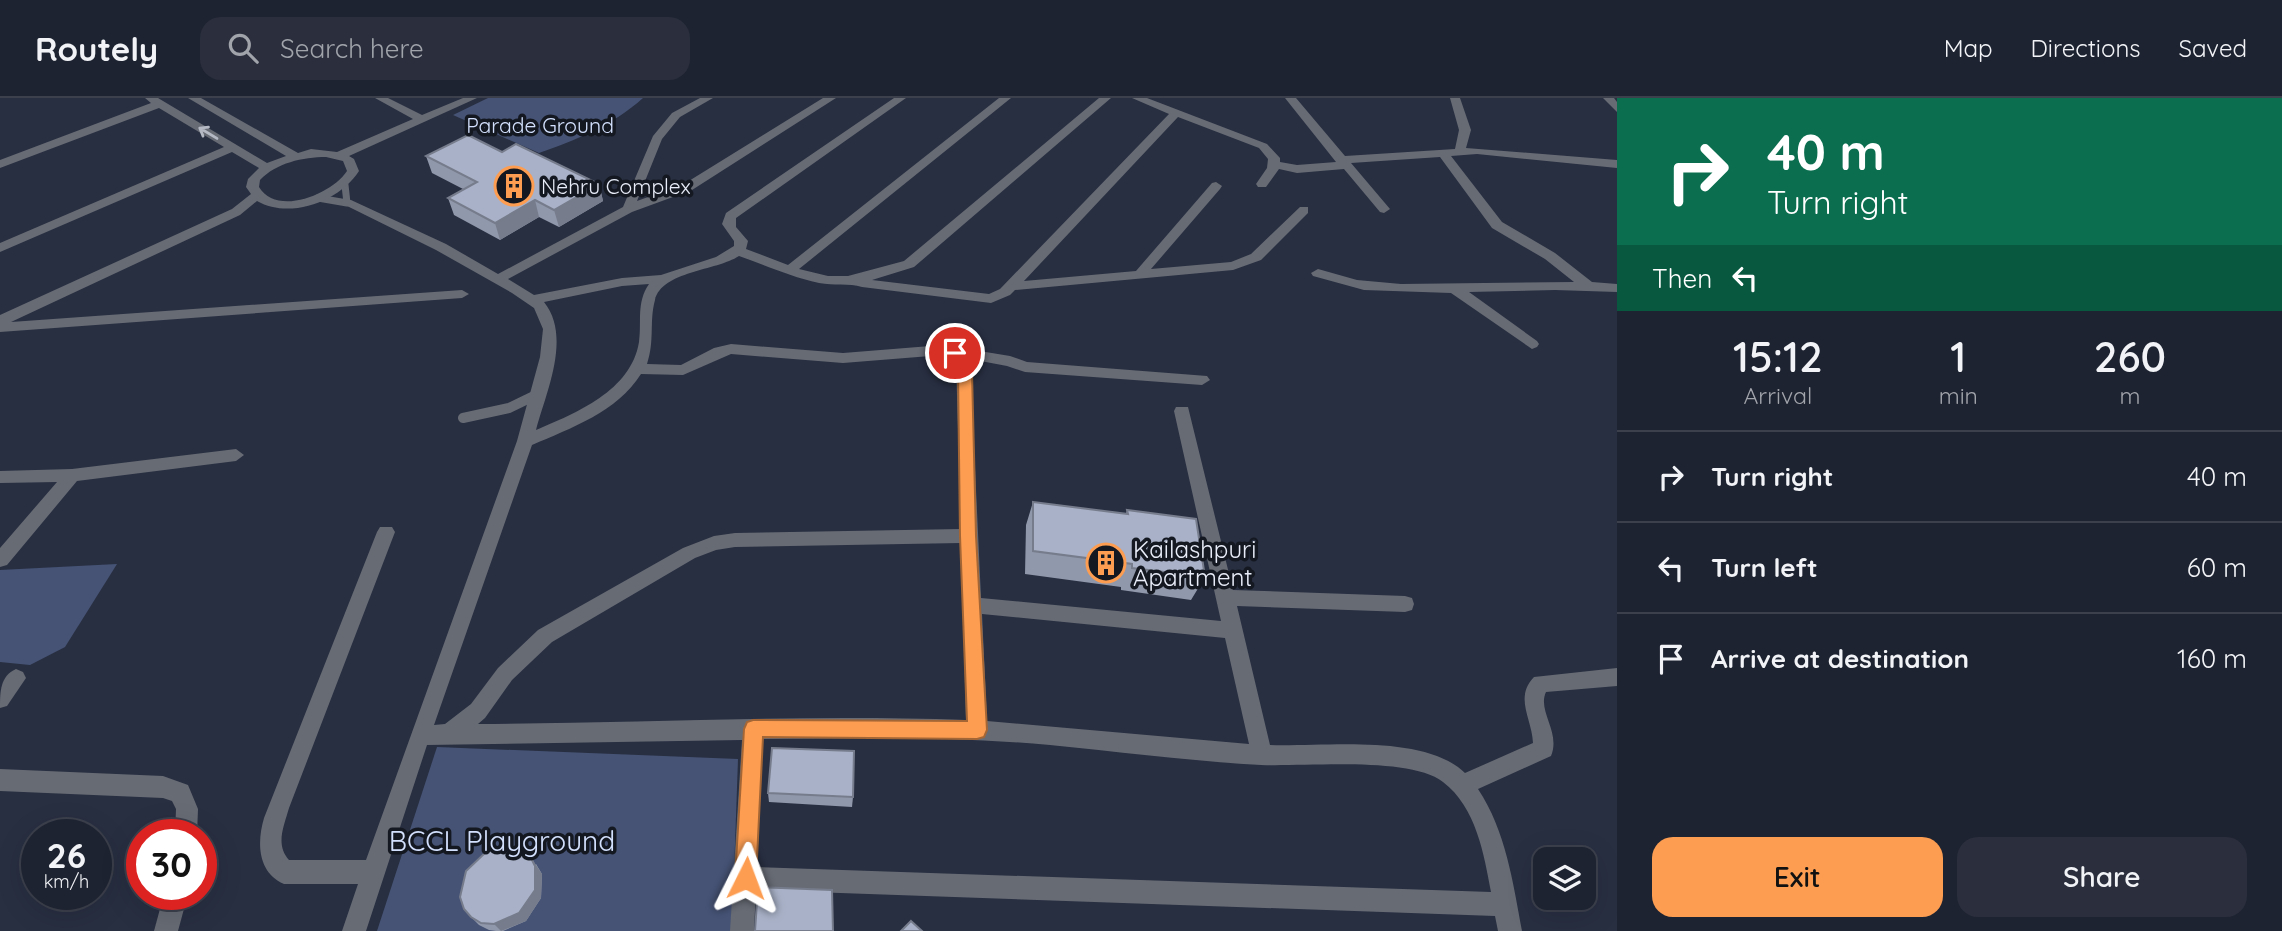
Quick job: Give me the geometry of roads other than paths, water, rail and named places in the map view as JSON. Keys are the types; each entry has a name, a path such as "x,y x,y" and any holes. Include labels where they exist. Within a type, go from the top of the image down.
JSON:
{"street":[{"path":"193,98 295,156"},
{"path":"380,98 423,121"},
{"path":"276,202 257,195 253,189 254,182 267,168 295,156 319,153 340,155 378,141 472,98"},
{"path":"628,209 657,138 676,115 708,98"},
{"path":"499,279 628,209 688,187 831,98"},
{"path":"532,300 622,282 665,279 717,262 738,251 741,241 729,228 727,222 730,216 901,98"},
{"path":"791,269 1006,98"},
{"path":"838,282 909,264 1106,98"},
{"path":"1137,98 1263,146 1274,158 1262,184"},
{"path":"1290,98 1342,163 1384,209"},
{"path":"1455,98 1465,130 1460,151"},
{"path":"1608,98 1617,109"},
{"path":"0,164 155,101 267,168"},
{"path":"738,251 838,282 899,286 991,299 1010,286 1177,112"},
{"path":"346,194 352,164 378,141"},
{"path":"0,248 233,147"},
{"path":"1273,164 1297,169 1460,151 1500,151 1617,164"},
{"path":"1442,152 1497,225 1550,256 1588,286"},
{"path":"340,155 352,164"},
{"path":"1140,274 1216,186"},
{"path":"0,321 236,212 276,202 304,202 346,194 499,279 540,306 550,329 547,357 533,415 354,931"},
{"path":"236,212 257,195"},
{"path":"1010,286 1246,262 1304,210"},
{"path":"899,286 909,264"},
{"path":"1318,273 1369,286 1617,288"},
{"path":"525,441 605,402 621,390 636,369 646,343 646,317 651,292 665,279"},
{"path":"1454,288 1532,344"},
{"path":"0,327 462,294"},
{"path":"636,369 683,370 719,351 731,349 843,358 943,350 1010,361 1025,367 1202,380"},
{"path":"943,350 955,353 963,360 965,373 968,536 977,730"},
{"path":"1182,411 1262,755"},
{"path":"0,477 72,475 236,455"},
{"path":"1,560 72,475"},
{"path":"373,872 284,872 273,861 268,841 278,808 386,533"},
{"path":"450,733 478,711 505,674 545,636 689,553 714,543 735,540 968,536"},
{"path":"1225,598 1405,604"},
{"path":"972,605 1232,630"},
{"path":"1461,786 1543,749 1546,740 1531,697 1534,688 1541,683 1617,677"},
{"path":"0,699 16,678"},
{"path":"420,735 753,729 977,730 1262,755 1404,758 1428,763 1452,775 1484,821 1495,856 1510,931"},
{"path":"742,931 753,729"},
{"path":"0,780 163,787 180,793 187,809 187,819"},
{"path":"746,878 1504,904"},
{"path":"166,931 172,910"}],"lane":[{"path":"463,418 509,408 538,394"},
{"path":"509,408 533,415"}],"place":[{"name":"Nehru Complex","path":"514,186"},
{"name":"Kailashpuri Apartment","path":"1106,563"}],"park label":[{"name":"Parade Ground","path":"540,125"},
{"name":"BCCL Playground","path":"502,840"}]}
